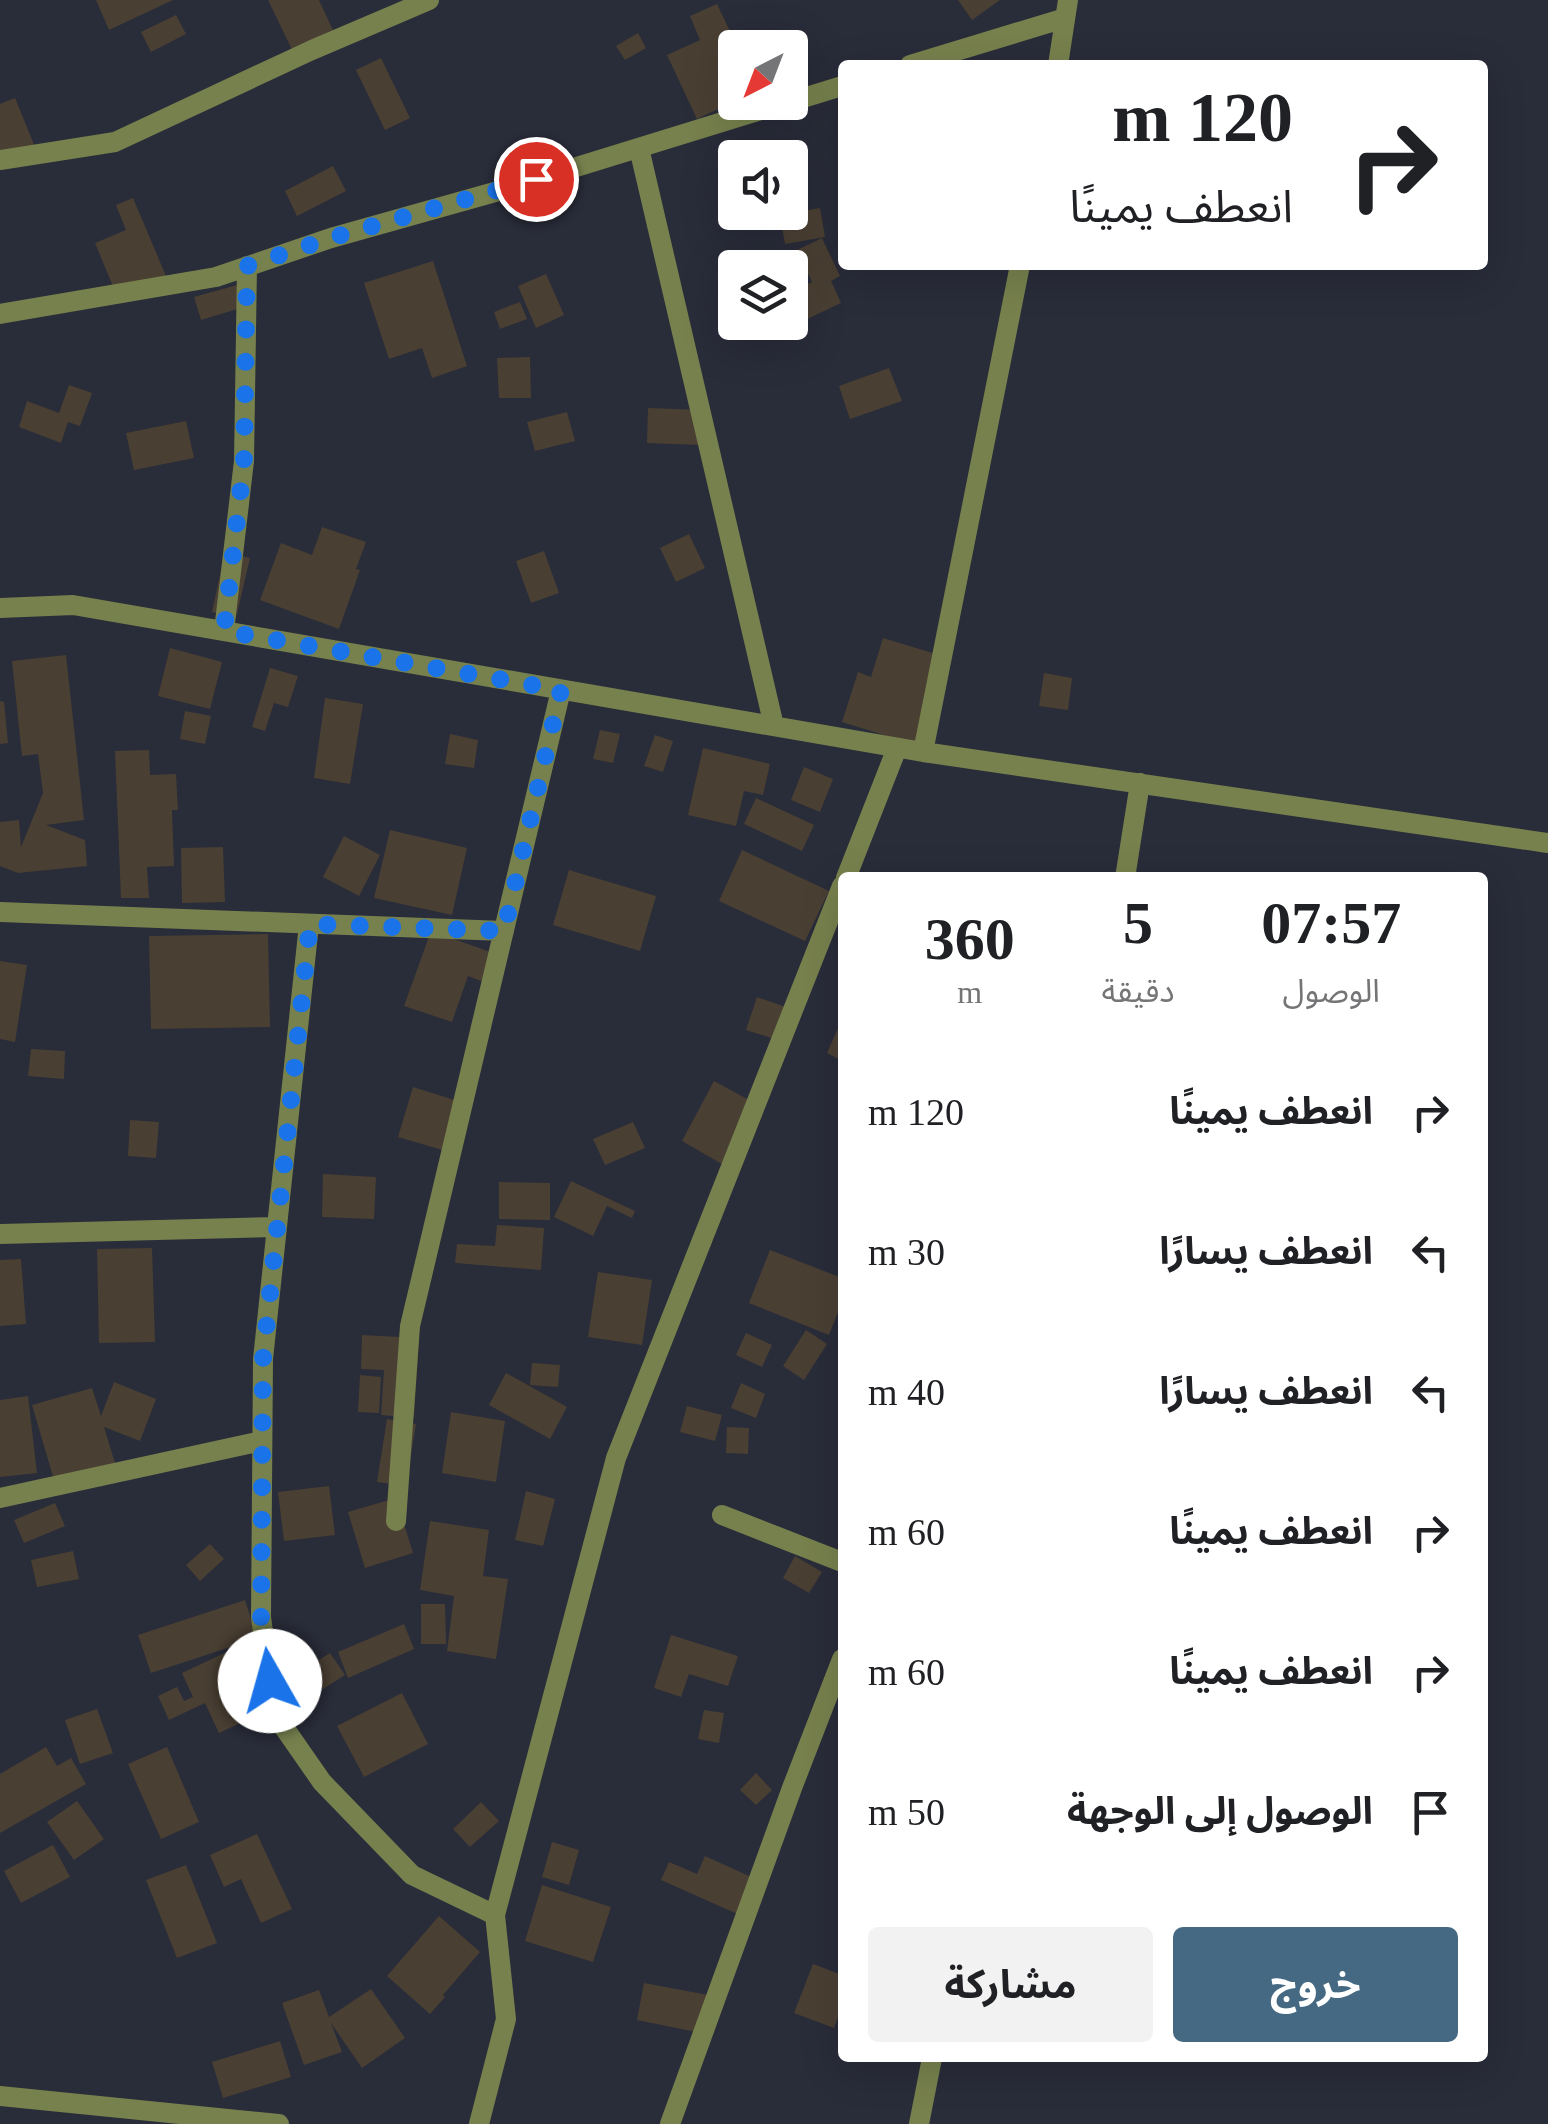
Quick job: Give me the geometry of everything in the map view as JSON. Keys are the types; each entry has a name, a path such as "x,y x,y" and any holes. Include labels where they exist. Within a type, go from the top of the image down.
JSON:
{"street":[{"path":"0,160 116,142 428,0"},
{"path":"924,60 1066,9 1059,60"},
{"path":"808,96 838,87"},
{"path":"0,314 216,277 331,238 729,120"},
{"path":"638,148 774,726"},
{"path":"224,631 244,461 247,266"},
{"path":"923,752 1019,270"},
{"path":"0,608 73,605 897,748 1548,843"},
{"path":"396,1521 410,1326 561,690"},
{"path":"848,872 897,748"},
{"path":"1126,872 1140,784"},
{"path":"478,2124 506,2019 495,1915 616,1458 838,896"},
{"path":"0,912 504,931"},
{"path":"310,924 263,1359 261,1617 274,1714 322,1782 412,1875 495,1915"},
{"path":"0,1234 277,1228"},
{"path":"0,1498 262,1441"},
{"path":"722,1514 838,1560"},
{"path":"670,2124 838,1670"},
{"path":"919,2124 931,2062"},
{"path":"0,2096 279,2124"}],"building":[{"path":"96,0 173,0 109,30"},
{"path":"268,0 319,0 339,43 298,62"},
{"path":"958,0 1000,0 972,20"},
{"path":"717,4 729,30 718,30 718,109 697,119 667,55 700,40 690,16"},
{"path":"176,15 186,34 151,52 141,32"},
{"path":"638,33 646,48 625,60 616,46"},
{"path":"381,58 410,118 385,130 356,70"},
{"path":"15,98 37,152 0,168 0,104"},
{"path":"333,166 346,191 297,216 285,191"},
{"path":"133,198 166,276 117,296 95,243 126,230 116,205"},
{"path":"820,208 825,237 785,244 783,230 808,230 808,210"},
{"path":"822,238 840,276 831,281 841,303 808,319 808,284 812,282 808,250 797,250"},
{"path":"433,261 467,366 432,378 422,348 389,359 364,283"},
{"path":"546,274 564,315 536,328 518,286"},
{"path":"248,282 254,304 201,320 194,297"},
{"path":"520,302 527,319 500,329 494,312"},
{"path":"530,357 531,398 499,398 497,358"},
{"path":"889,368 902,401 850,419 839,386"},
{"path":"69,385 92,393 80,426 68,422 61,443 19,427 27,401 59,413"},
{"path":"648,408 702,410 700,445 647,443"},
{"path":"567,412 575,441 535,451 527,422"},
{"path":"186,421 194,458 134,470 126,433"},
{"path":"322,527 366,542 339,629 260,600 281,543 312,555"},
{"path":"689,534 705,568 676,582 660,548"},
{"path":"544,551 559,593 531,603 516,561"},
{"path":"225,552 250,558 236,618 212,612"},
{"path":"883,638 946,657 919,746 842,722 858,672 871,677"},
{"path":"170,648 222,662 210,709 158,696"},
{"path":"66,655 84,820 46,825 85,840 87,866 18,873 0,866 0,822 19,820 21,847 43,793 38,754 22,756 12,661"},
{"path":"270,668 298,676 288,707 274,703 265,731 252,727"},
{"path":"1044,673 1072,678 1068,710 1039,706"},
{"path":"325,698 363,704 350,784 314,778"},
{"path":"0,701 4,702 8,743 0,744"},
{"path":"185,711 211,716 205,744 180,739"},
{"path":"600,730 620,734 613,763 593,759"},
{"path":"450,734 478,740 474,768 445,764"},
{"path":"655,735 673,741 663,772 644,766"},
{"path":"703,748 770,764 763,795 744,791 736,826 688,815"},
{"path":"149,750 150,775 176,774 178,810 172,810 174,866 147,867 149,898 121,898 115,751"},
{"path":"804,767 833,779 820,812 791,800"},
{"path":"756,798 814,825 802,851 744,824"},
{"path":"390,830 467,848 452,915 374,898"},
{"path":"344,836 380,855 359,896 323,877"},
{"path":"223,847 225,902 182,903 181,848"},
{"path":"742,850 829,891 805,941 719,901"},
{"path":"569,870 656,896 640,951 553,925"},
{"path":"431,931 499,955 489,984 468,976 452,1022 404,1006"},
{"path":"268,934 270,1027 151,1029 149,936"},
{"path":"0,961 27,965 15,1042 0,1039"},
{"path":"757,997 792,1009 781,1041 746,1030"},
{"path":"838,1028 838,1059 827,1053"},
{"path":"31,1049 65,1051 64,1079 28,1076"},
{"path":"714,1081 760,1106 727,1167 682,1141"},
{"path":"413,1087 464,1103 449,1152 398,1137"},
{"path":"130,1120 159,1122 156,1158 128,1156"},
{"path":"633,1122 645,1148 605,1165 593,1139"},
{"path":"323,1174 376,1177 374,1219 322,1217"},
{"path":"571,1181 635,1211 632,1218 607,1206 593,1236 554,1217"},
{"path":"499,1182 550,1183 550,1220 499,1219"},
{"path":"497,1225 544,1228 541,1270 455,1263 457,1244 495,1246"},
{"path":"152,1248 155,1342 99,1343 97,1249"},
{"path":"770,1250 838,1276 838,1312 829,1335 749,1303"},
{"path":"21,1259 26,1324 0,1326 0,1260"},
{"path":"598,1272 652,1280 642,1345 588,1337"},
{"path":"806,1330 827,1344 804,1380 783,1366"},
{"path":"746,1333 772,1345 762,1367 736,1355"},
{"path":"362,1335 419,1338 414,1418 381,1415 384,1370 361,1369"},
{"path":"532,1363 560,1365 558,1387 530,1385"},
{"path":"506,1373 567,1407 550,1439 489,1405"},
{"path":"360,1375 381,1377 379,1413 358,1412"},
{"path":"114,1382 156,1399 140,1441 104,1427 115,1463 54,1480 32,1405 92,1388 101,1416"},
{"path":"741,1383 765,1394 756,1418 731,1408"},
{"path":"28,1396 37,1473 0,1477 0,1400"},
{"path":"687,1406 722,1415 715,1441 680,1432"},
{"path":"451,1412 505,1421 496,1482 442,1473"},
{"path":"387,1419 416,1424 406,1486 377,1482"},
{"path":"727,1427 749,1428 748,1454 726,1453"},
{"path":"329,1486 335,1535 284,1541 278,1492"},
{"path":"526,1491 555,1499 543,1546 515,1540"},
{"path":"396,1498 413,1553 365,1568 348,1512"},
{"path":"55,1503 65,1526 24,1543 14,1520"},
{"path":"430,1521 489,1530 483,1576 508,1579 496,1659 447,1651 454,1596 420,1590"},
{"path":"210,1544 224,1559 200,1581 186,1565"},
{"path":"73,1551 79,1579 37,1587 31,1560"},
{"path":"795,1556 822,1572 809,1593 783,1578"},
{"path":"245,1600 257,1638 288,1701 219,1733 205,1703 169,1720 158,1696 177,1687 184,1701 193,1697 182,1673 252,1640 151,1673 138,1635"},
{"path":"421,1604 445,1604 446,1644 421,1644"},
{"path":"404,1624 414,1649 348,1678 338,1652"},
{"path":"671,1635 738,1656 728,1686 689,1674 681,1697 654,1688"},
{"path":"330,1653 345,1675 323,1689 308,1667"},
{"path":"402,1693 428,1744 364,1777 337,1726"},
{"path":"97,1709 113,1753 80,1764 65,1720"},
{"path":"704,1710 724,1713 719,1743 698,1739"},
{"path":"46,1747 57,1766 71,1758 86,1784 0,1833 0,1774"},
{"path":"167,1747 199,1822 161,1839 128,1764"},
{"path":"756,1773 772,1790 756,1805 740,1790"},
{"path":"77,1801 104,1839 74,1860 47,1822"},
{"path":"481,1802 499,1821 470,1847 453,1829"},
{"path":"257,1834 292,1909 261,1923 241,1879 224,1887 210,1855"},
{"path":"552,1842 579,1850 569,1885 542,1877"},
{"path":"53,1845 70,1877 21,1903 4,1871"},
{"path":"705,1856 760,1881 744,1917 661,1880 669,1862 697,1874"},
{"path":"186,1865 217,1943 177,1958 146,1880"},
{"path":"542,1885 611,1907 593,1962 525,1941"},
{"path":"439,1916 480,1952 430,2014 387,1976"},
{"path":"813,1964 838,1973 838,2017 834,2028 794,2013"},
{"path":"644,1983 708,1995 701,2033 637,2020"},
{"path":"371,1989 405,2038 362,2068 331,2023 342,2052 304,2065 282,2003 319,1990 329,2017"},
{"path":"280,2041 291,2077 223,2098 212,2062"}],"route":[{"path":"270,1681 261,1617 263,1359 310,924 504,931 561,690 224,631 244,461 247,266 536,179"}]}
